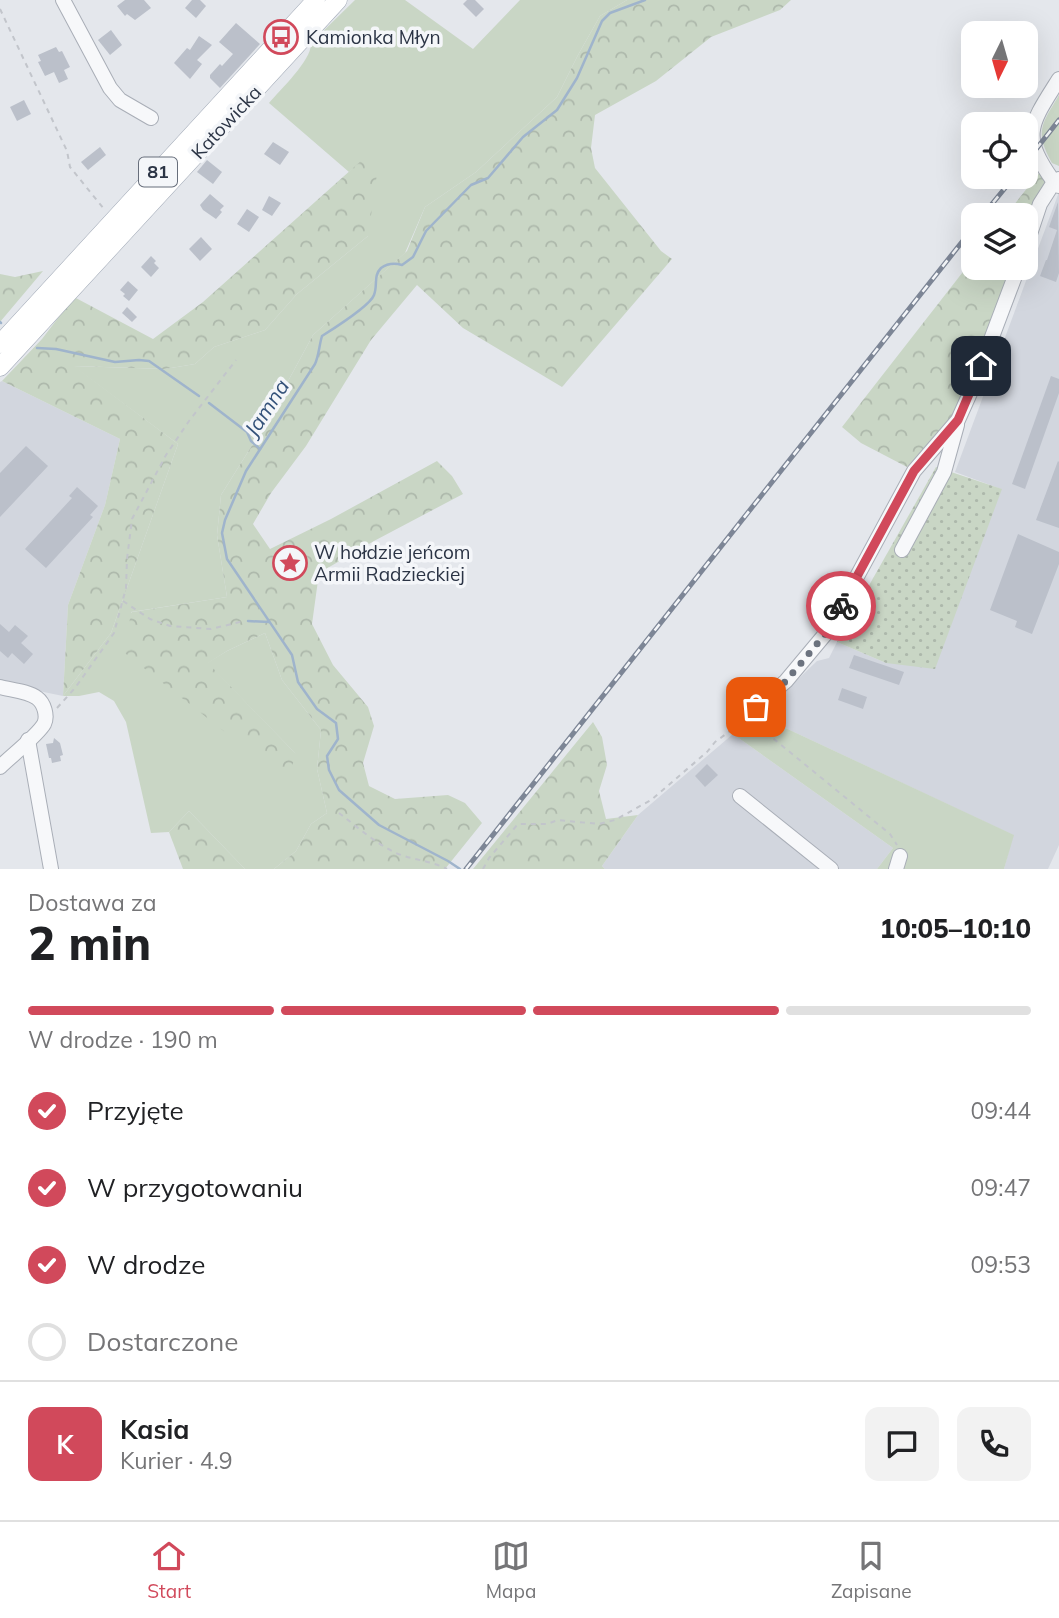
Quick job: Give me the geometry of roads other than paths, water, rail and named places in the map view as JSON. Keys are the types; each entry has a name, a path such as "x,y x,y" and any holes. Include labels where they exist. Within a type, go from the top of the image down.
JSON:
{"main road":[{"name":"Katowicka","path":"0,344 316,0"},
{"name":"Katowicka","path":"0,367 338,0"}],"street":[{"path":"63,0 110,88 120,100 150,118"},
{"path":"1038,210 1057,182 1042,165 1032,141 1032,134 1034,124 1059,79"},
{"path":"902,550 944,472 958,420 1013,280"},
{"path":"751,717 756,707 786,681 827,632 914,471 958,420"},
{"path":"0,687 37,698 45,711 45,722 37,732 0,767"},
{"path":"28,740 51,869"},
{"path":"740,796 831,869"}],"waterway":[{"name":"Jamna","path":"460,869 379,825 339,790 329,770 327,756 338,739 336,723 317,709 298,682 292,655 227,559 222,533 246,471 315,364 322,336 366,305 374,295 377,274 381,268 392,264 402,265 413,257 426,231 471,185 488,178 523,137 557,110 577,78 602,21 610,13 645,0"},
{"path":"37,348 56,349 115,362 149,361 199,396"},
{"path":"209,403 247,432 251,441 260,449"},
{"path":"248,621 269,622"}],"railway":[{"path":"1038,147 1059,120"},
{"path":"993,203 1004,189"},
{"path":"466,869 961,243"}],"place":[{"name":"Kamionka Młyn","path":"281,37"},
{"name":"W hołdzie jeńcom Armii Radzieckiej","path":"290,563"}]}
